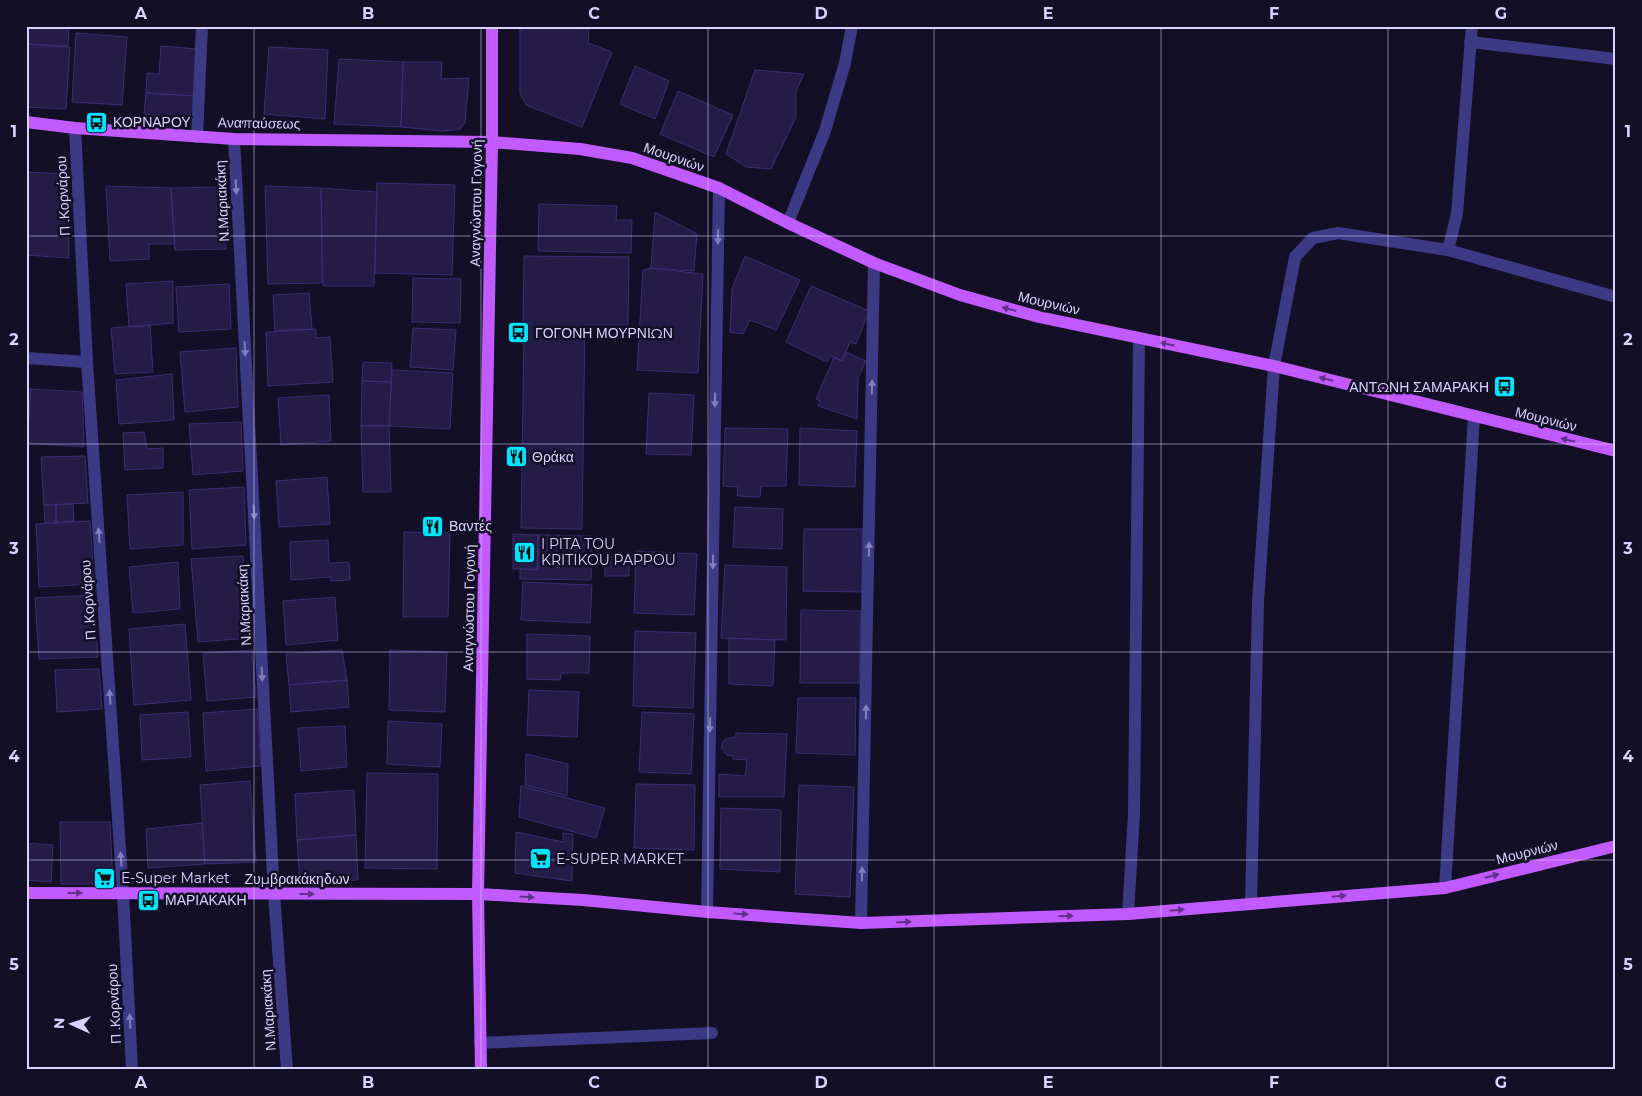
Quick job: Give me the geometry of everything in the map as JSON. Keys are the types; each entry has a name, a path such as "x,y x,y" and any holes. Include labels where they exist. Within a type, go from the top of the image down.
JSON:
{"main road":[{"name":"Αναγνώστου Γογονή","path":"481,1070 478,894 492,142 492,26"},
{"name":"Αναπαύσεως","path":"26,122 75,128 196,137 492,142"},
{"name":"Μουρνιών","path":"492,142 580,150 632,158 719,188 874,263 960,296 1040,317 1274,366 1616,451"},
{"name":"Μουρνιών","path":"861,923 1128,914 1444,888 1616,846"},
{"name":"Ζυμβρακάκηδων","path":"26,892 478,894 583,900 707,912 861,923"}],"street":[{"path":"196,137 202,26"},
{"path":"788,223 825,131 852,26"},
{"path":"1448,250 1457,214 1472,26"},
{"path":"1470,42 1616,59"},
{"name":"Π .Κορνάρου","path":"75,128 86,362 124,893 132,1070"},
{"name":"Ν.Μαριακάκη","path":"234,138 274,894 287,1070"},
{"path":"707,912 719,188"},
{"path":"1251,904 1258,602 1274,366 1295,257 1313,238 1338,233 1448,250 1616,297"},
{"path":"861,923 874,263"},
{"path":"1128,914 1134,814 1139,338"},
{"path":"26,358 86,362"},
{"path":"1444,888 1474,416"},
{"path":"480,1043 712,1033"}],"building":[{"path":"26,26 69,26 68,46 26,44"},
{"path":"520,27 589,29 588,43 612,52 582,127 526,105 520,93"},
{"path":"76,33 127,37 122,105 72,102"},
{"path":"26,44 70,47 66,109 26,107"},
{"path":"161,46 197,49 195,96 146,93 147,73 159,74"},
{"path":"269,47 328,50 325,119 264,114"},
{"path":"339,59 403,62 401,127 334,124"},
{"path":"403,62 442,62 441,79 469,78 465,123 460,129 443,131 401,127"},
{"path":"635,66 669,81 655,119 620,104"},
{"path":"755,70 804,74 796,91 796,117 771,169 746,167 726,154"},
{"path":"678,91 733,115 714,157 660,134"},
{"path":"146,93 195,96 193,118 144,114"},
{"path":"26,172 68,174 69,258 26,255"},
{"path":"377,183 455,185 452,275 375,273"},
{"path":"106,186 171,188 175,244 149,244 149,259 110,261"},
{"path":"265,186 321,188 322,283 268,284"},
{"path":"223,187 226,249 175,250 171,188"},
{"path":"321,188 377,192 374,286 323,286"},
{"path":"539,204 617,206 616,220 632,220 631,253 538,251"},
{"path":"655,212 697,234 694,271 651,268"},
{"path":"524,256 629,257 628,325 585,325 582,529 521,528 524,334 529,334 529,323 523,324"},
{"path":"745,256 800,280 776,330 750,320 743,334 730,332 732,289"},
{"path":"651,268 703,274 698,373 637,370 643,270"},
{"path":"413,278 461,279 460,323 412,322"},
{"path":"173,281 173,323 129,327 126,284"},
{"path":"229,284 231,329 179,332 176,287"},
{"path":"811,286 869,311 856,344 850,342 842,361 830,356 827,362 786,342"},
{"path":"309,293 312,329 275,331 273,295"},
{"path":"150,325 153,372 115,374 111,328"},
{"path":"413,328 456,330 453,370 410,367"},
{"path":"316,329 316,338 330,337 333,382 268,386 266,332"},
{"path":"236,348 238,407 185,412 180,352"},
{"path":"846,352 866,361 858,378 857,419 818,406 820,401 816,399 834,357 842,361"},
{"path":"363,362 392,363 391,382 362,381"},
{"path":"392,370 453,373 450,429 389,426"},
{"path":"172,374 174,420 119,424 116,380"},
{"path":"362,381 391,382 389,426 361,426"},
{"path":"26,389 31,389 27,443 26,443"},
{"path":"31,389 82,392 84,447 27,443"},
{"path":"649,393 694,395 691,455 646,454"},
{"path":"329,395 331,441 281,445 278,398"},
{"path":"241,422 243,471 193,475 189,424"},
{"path":"361,426 389,426 391,492 363,492"},
{"path":"725,428 788,429 786,486 761,486 760,497 737,496 738,487 723,486"},
{"path":"800,428 857,431 855,487 799,485"},
{"path":"144,432 147,449 163,448 163,468 125,470 123,433"},
{"path":"85,456 88,503 44,505 41,457"},
{"path":"327,477 330,524 279,527 276,481"},
{"path":"244,487 246,545 192,549 189,490"},
{"path":"183,492 183,545 130,549 127,495"},
{"path":"73,504 74,521 56,523 56,505"},
{"path":"44,505 56,505 56,523 45,523"},
{"path":"735,507 783,509 782,549 733,547"},
{"path":"90,521 94,584 39,587 36,524"},
{"path":"804,529 863,529 862,592 803,591"},
{"path":"404,532 450,533 448,617 403,617"},
{"name":"I PITA TOU KRITIKOU PAPPOU","path":"513,534 538,535 537,569 513,569"},
{"path":"538,535 592,536 591,580 520,579 520,569 538,570"},
{"path":"328,540 329,563 349,562 350,580 331,581 331,577 291,580 290,542"},
{"path":"636,551 697,554 694,615 634,613"},
{"path":"243,556 250,638 198,642 191,559"},
{"path":"605,557 629,557 629,576 605,576"},
{"path":"178,562 180,609 133,613 129,567"},
{"path":"725,565 787,567 786,640 721,638"},
{"path":"523,582 592,585 590,623 521,620"},
{"path":"93,595 98,657 39,659 35,598"},
{"path":"335,597 338,640 286,645 283,601"},
{"path":"801,610 861,611 859,683 800,683"},
{"path":"185,624 191,700 134,705 129,629"},
{"path":"635,631 696,633 693,708 633,706"},
{"path":"527,634 590,636 589,673 561,673 560,680 527,679"},
{"path":"729,638 775,640 773,686 729,684"},
{"path":"252,650 256,697 207,701 203,653"},
{"path":"342,650 347,680 289,685 286,654"},
{"path":"390,650 447,652 445,712 389,710"},
{"path":"99,669 102,709 57,712 55,670"},
{"path":"347,680 349,707 291,712 289,685"},
{"path":"529,690 579,692 577,737 527,735"},
{"path":"798,698 856,698 855,755 796,753"},
{"path":"257,709 261,766 206,771 203,713"},
{"path":"188,712 191,757 142,760 140,715"},
{"path":"642,712 694,714 691,774 639,772"},
{"path":"388,721 442,724 440,767 387,764"},
{"path":"345,726 347,767 301,771 298,728"},
{"path":"736,733 787,734 784,797 719,797 719,774 745,776 747,760 733,759 733,756 727,755 722,749 722,743 726,739 736,737"},
{"path":"526,754 568,764 567,796 525,785"},
{"path":"367,773 438,774 437,869 365,868"},
{"path":"250,781 256,862 205,864 200,785"},
{"path":"636,784 695,785 694,850 634,848"},
{"path":"799,785 854,787 850,897 795,894"},
{"path":"521,786 605,808 596,838 519,817"},
{"path":"354,790 356,835 297,840 295,794"},
{"path":"721,808 781,810 780,872 720,869"},
{"path":"60,822 110,822 113,884 61,884"},
{"path":"202,823 205,864 148,868 146,829"},
{"path":"516,832 563,842 563,833 573,834 572,881 515,873"},
{"path":"356,835 358,880 300,884 297,840"},
{"path":"26,843 53,845 51,882 26,880"}],"place":[{"name":"ΚΟΡΝΑΡΟΥ","path":"97,122"},
{"name":"ΓΟΓΟΝΗ ΜΟΥΡΝΙΩΝ","path":"519,333"},
{"name":"ΑΝΤΩΝΗ ΣΑΜΑΡΑΚΗ","path":"1505,387"},
{"name":"Θράκα","path":"516,457"},
{"name":"Βαντές","path":"433,526"},
{"name":"I PITA TOU KRITIKOU PAPPOU","path":"525,552"},
{"name":"E-SUPER MARKET","path":"540,859"},
{"name":"E-Super Market","path":"105,878"},
{"name":"ΜΑΡΙΑΚΑΚΗ","path":"149,900"}]}
